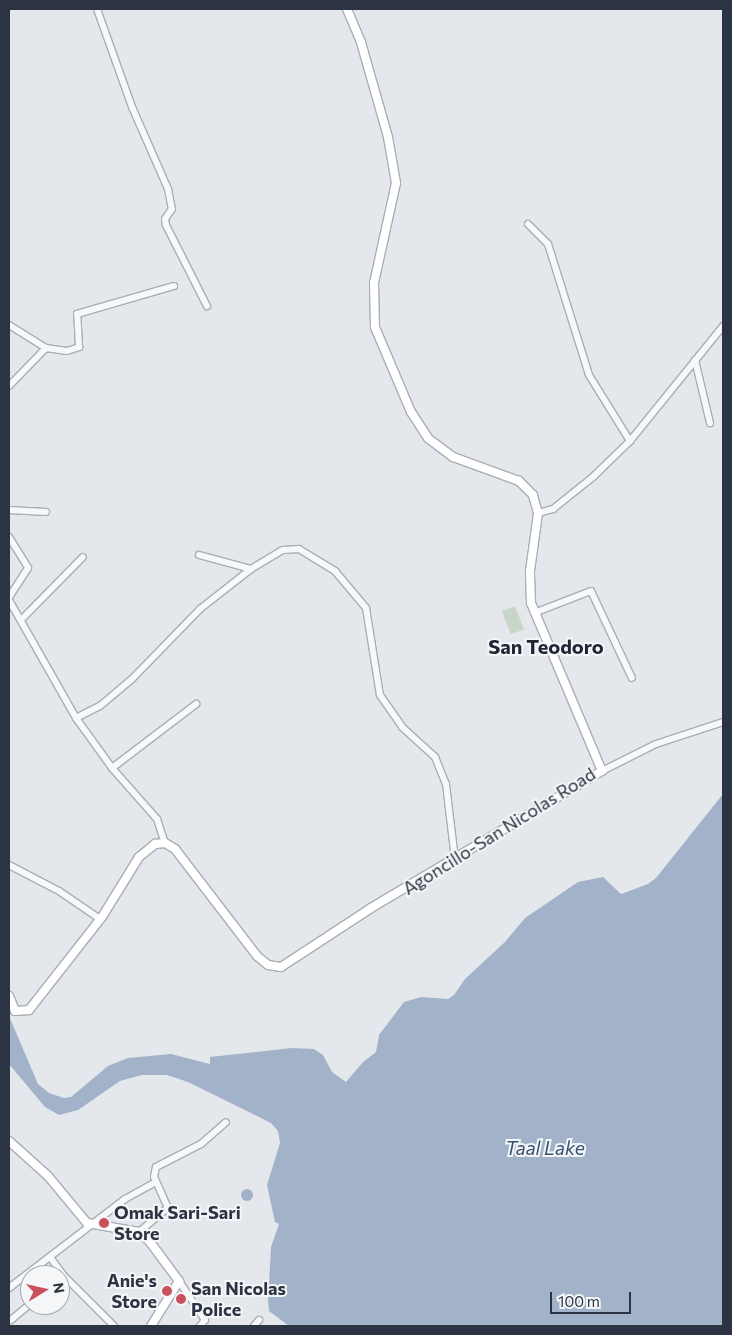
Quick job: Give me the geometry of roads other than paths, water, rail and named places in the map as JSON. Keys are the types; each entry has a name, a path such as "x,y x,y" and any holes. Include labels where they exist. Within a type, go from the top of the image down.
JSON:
{"main road":[{"name":"Agoncillo-San Nicolas Road","path":"165,842 180,855 257,956 268,965 281,968 371,908 602,772 534,613 529,582 538,513 532,495 525,485 453,457 428,438 411,412 377,332 372,312 374,283 396,183 388,136 361,42 347,9"},
{"path":"9,996 16,1011 29,1010 100,919 145,850 165,842"},
{"path":"9,1141 48,1176 91,1225 139,1232 179,1281 151,1326"}],"street":[{"path":"97,9 132,107 168,188 172,209 166,219 166,225 207,306"},
{"path":"528,224 548,244 589,375 630,440"},
{"path":"9,326 46,348 67,351 79,347 77,314 174,286"},
{"path":"538,513 553,510 594,476 630,440 723,326"},
{"path":"9,386 46,348"},
{"path":"696,360 710,423"},
{"path":"9,510 46,512"},
{"path":"9,537 28,568 9,598 76,718 112,768 157,819 165,842"},
{"path":"76,718 100,706 132,679 200,609 252,569 283,550 299,549 335,571 366,608 380,695 402,727 435,757 446,784 455,859"},
{"path":"198,554 252,569"},
{"path":"22,620 83,557"},
{"path":"534,613 591,591 632,678"},
{"path":"112,768 196,704"},
{"path":"602,772 656,744 723,722"},
{"path":"9,865 59,891 100,919"},
{"path":"139,1232 168,1208 156,1182 156,1167 201,1144 226,1122"},
{"path":"9,1288 125,1199 156,1182"},
{"path":"50,1257 55,1265"},
{"path":"179,1281 205,1320 200,1326"},
{"path":"70,1285 114,1326"},
{"path":"10,1319 16,1326"},
{"path":"254,1326 259,1320"}],"water":[{"name":"Taal Lake","path":"723,794 723,1326 289,1326 269,1311 268,1301 271,1247 279,1224 275,1222 267,1185 280,1143 278,1131 271,1123 188,1082 167,1075 142,1075 120,1081 78,1110 59,1115 45,1107 9,1064 9,1016 38,1084 49,1093 64,1098 71,1097 108,1066 128,1058 171,1054 210,1064 210,1057 292,1048 314,1049 323,1055 332,1072 346,1082 363,1062 376,1052 379,1035 404,1002 421,997 448,999 454,995 465,979 505,942 525,918 578,882 603,877 621,894 648,884 656,878"},
{"path":"247,1189 253,1195 247,1201 241,1195"}],"place":[{"name":"Omak Sari-Sari Store","path":"104,1223"},
{"name":"Anie's Store","path":"167,1291"},
{"name":"San Nicolas Police","path":"181,1299"}],"district":[{"name":"San Teodoro","path":"546,646"}]}
